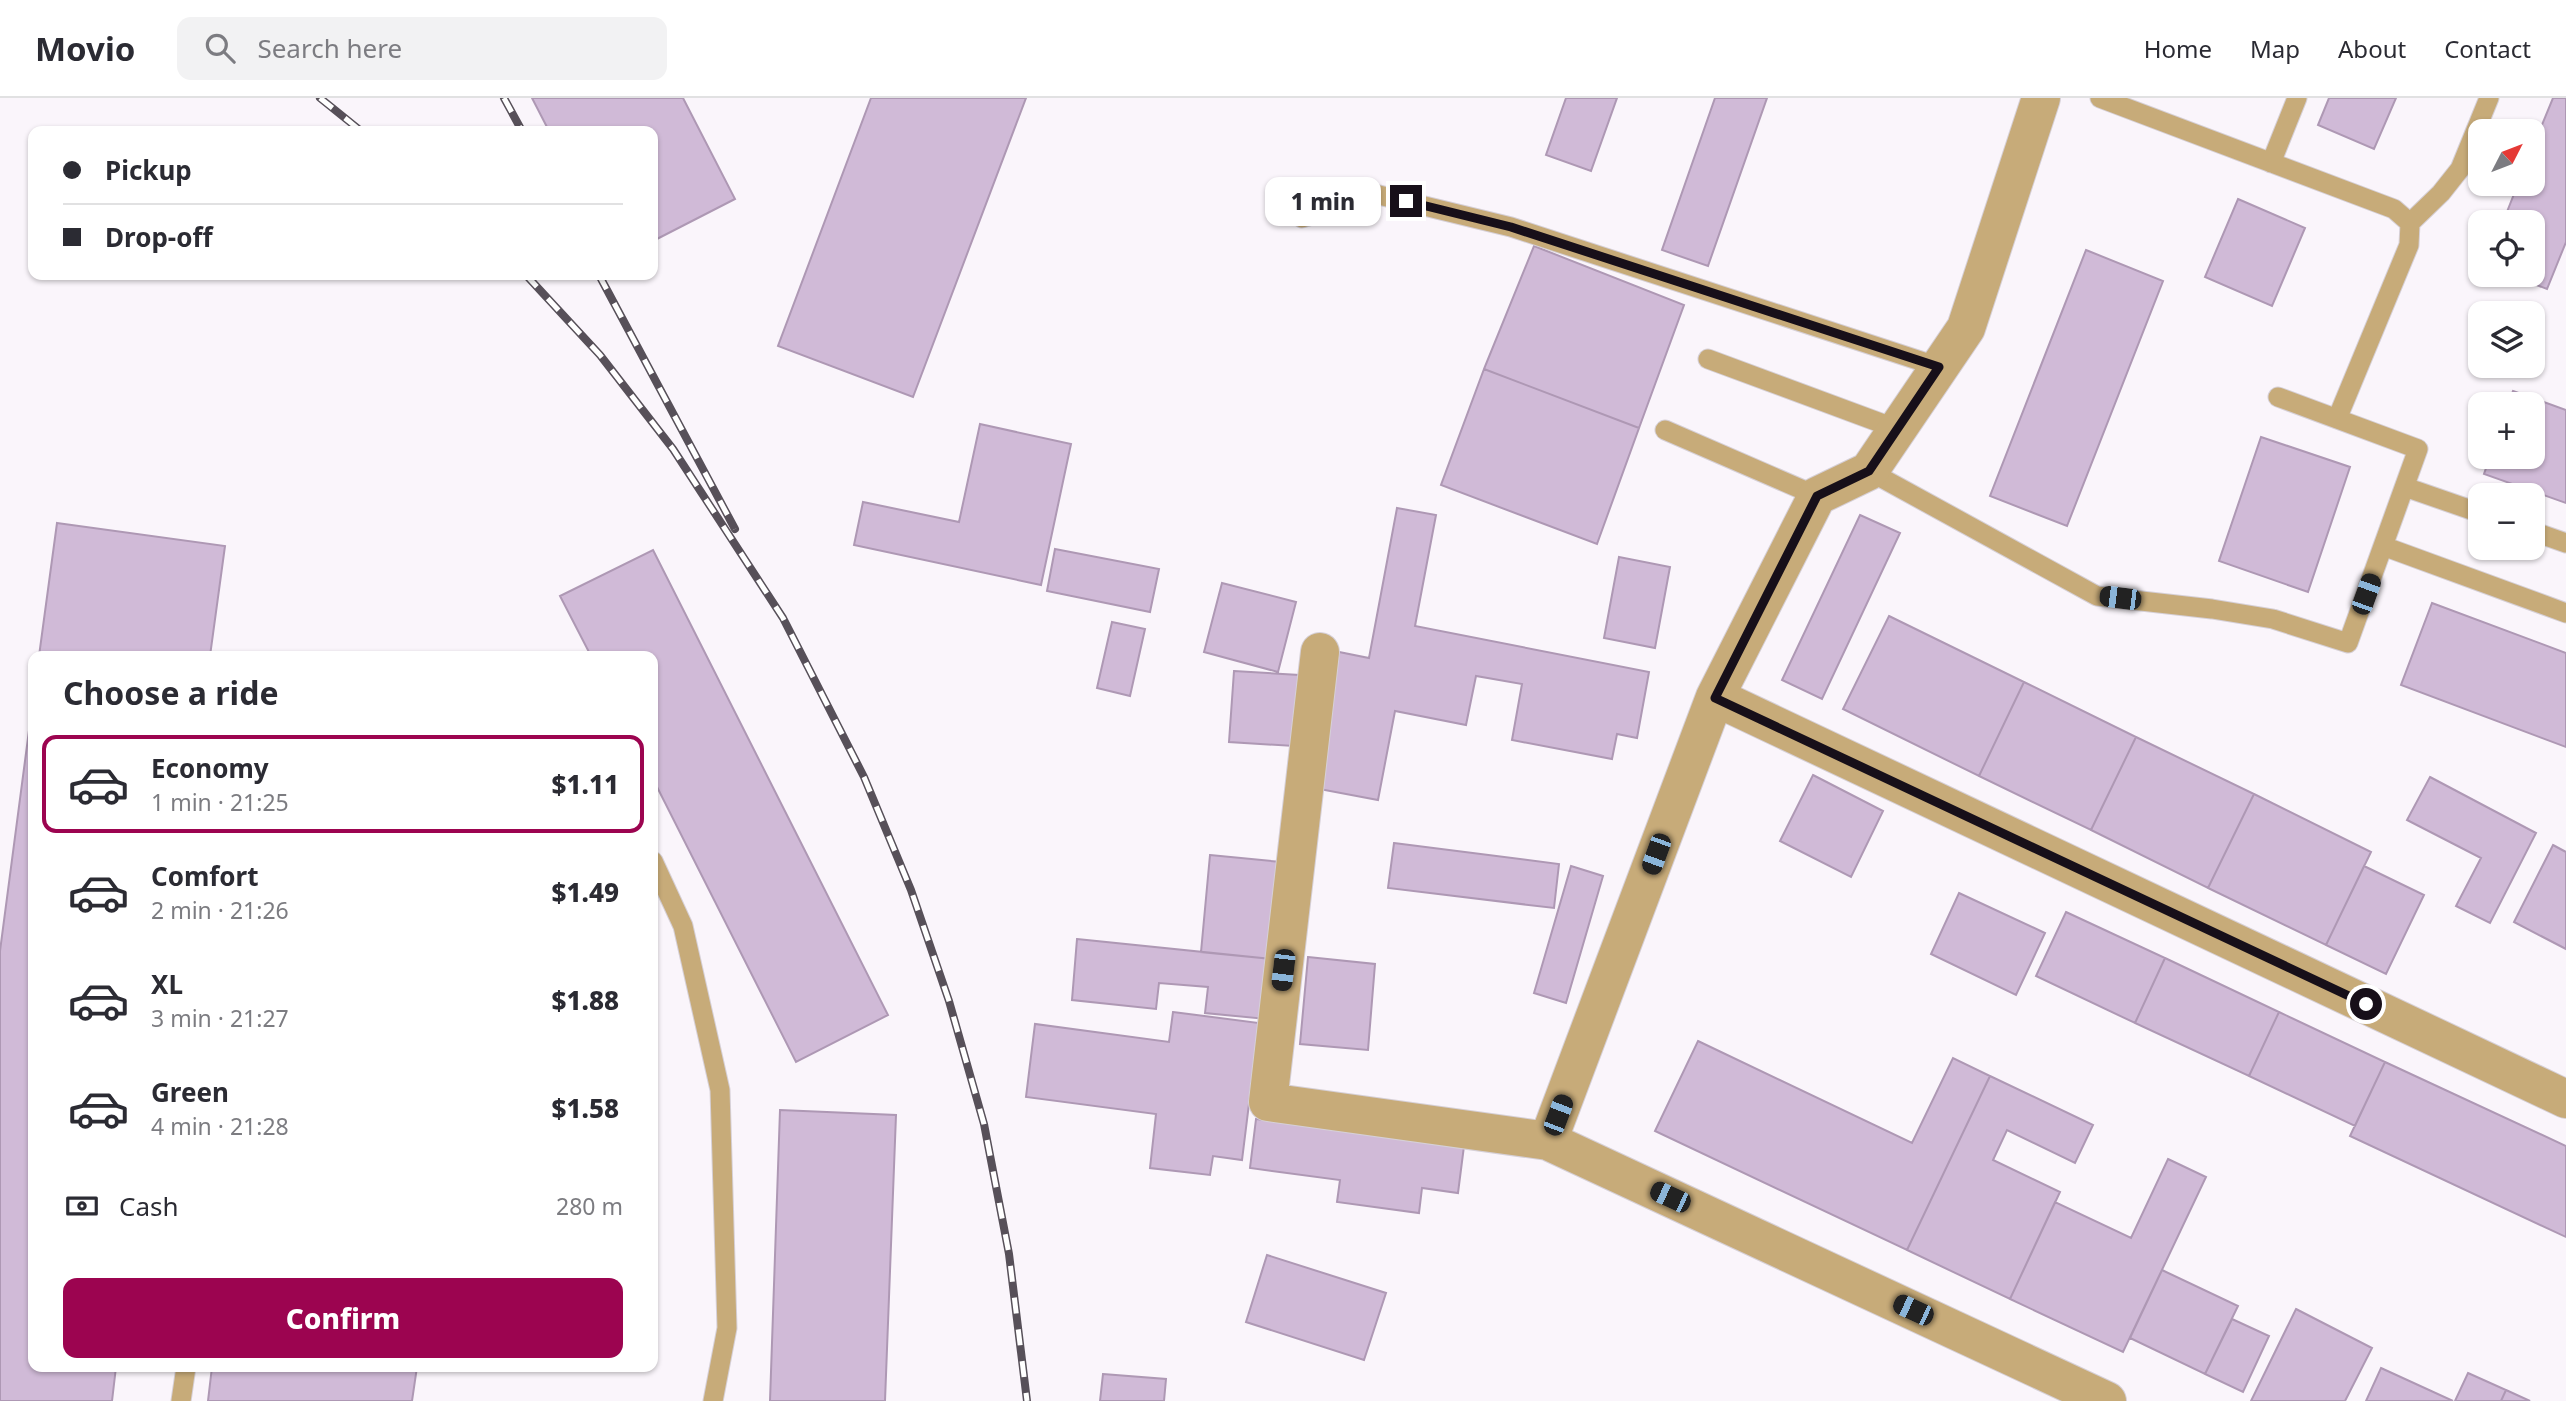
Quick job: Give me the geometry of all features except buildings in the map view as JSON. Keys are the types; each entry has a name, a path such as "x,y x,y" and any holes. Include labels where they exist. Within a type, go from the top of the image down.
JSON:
{"street":[{"path":"1548,1141 1715,698 1817,496 1869,471 1966,328 2041,98"},
{"path":"1320,652 1268,1102 1548,1141 2107,1401"},
{"path":"1715,698 2566,1099"}],"lane":[{"path":"2100,98 2394,209 2410,223"},
{"path":"2271,163 2297,98"},
{"path":"2337,419 2409,245 2410,223 2441,193 2460,169 2488,98"},
{"path":"1302,218 1379,195 1511,227 1939,367"},
{"path":"1708,359 1897,429"},
{"path":"1869,471 2097,596 2273,619 2348,643 2418,449 2278,397"},
{"path":"1665,430 1817,496"},
{"path":"2405,487 2468,509"},
{"path":"2545,536 2566,543"},
{"path":"2383,546 2566,612"},
{"path":"658,872 683,926 720,1090 727,1328 713,1401"},
{"path":"181,1401 185,1372"}],"railway":[{"path":"320,98 355,126"},
{"path":"504,98 519,126"},
{"path":"531,280 600,355 673,449 783,618 864,777 911,890 949,1001 984,1124 1009,1254 1027,1401"},
{"path":"602,280 735,529"}],"route":[{"path":"1406,201 1511,227 1939,367 1869,471 1817,496 1715,698 2366,1004"}]}
